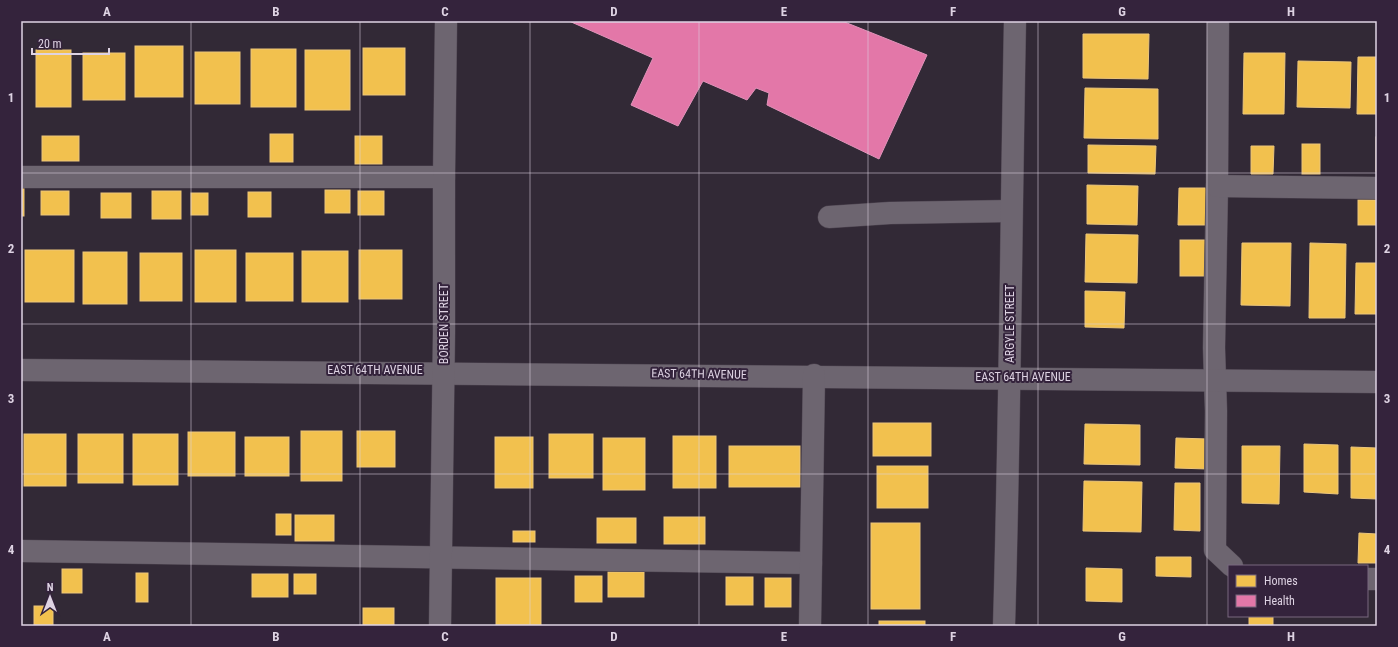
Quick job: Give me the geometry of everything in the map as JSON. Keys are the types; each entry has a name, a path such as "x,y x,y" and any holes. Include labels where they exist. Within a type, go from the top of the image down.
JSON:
{"street":[{"name":"BORDEN STREET","path":"440,626 444,370 446,21"},
{"name":"ARGYLE STREET","path":"1004,626 1010,376 1011,211 1015,21"},
{"path":"1218,21 1214,348 1216,411 1214,550 1231,565"},
{"path":"21,177 444,177"},
{"path":"1217,186 1377,188"},
{"path":"829,217 890,213 1011,211"},
{"name":"EAST 64TH AVENUE","path":"21,370 444,370 1010,376 1377,382"},
{"path":"810,626 814,375"},
{"path":"21,551 811,562"}],"building: Homes":[{"path":"1083,34 1149,34 1148,79 1083,78"},
{"path":"135,46 183,46 183,97 135,97"},
{"path":"363,48 405,48 405,95 363,95"},
{"path":"251,49 296,49 296,107 251,107"},
{"path":"36,50 71,50 71,107 36,107"},
{"path":"305,50 350,50 350,110 305,110"},
{"path":"195,52 240,52 240,104 195,104"},
{"path":"83,53 125,53 125,100 83,100"},
{"path":"1244,53 1285,53 1284,114 1243,114"},
{"path":"1358,57 1377,57 1377,114 1357,114"},
{"path":"1298,61 1351,62 1350,108 1297,107"},
{"path":"1085,88 1158,89 1158,139 1084,138"},
{"path":"270,134 293,134 293,162 270,162"},
{"path":"42,136 79,136 79,161 42,161"},
{"path":"355,136 382,136 382,164 355,164"},
{"path":"1377,137 1377,171 1376,171"},
{"path":"1302,144 1320,144 1320,174 1302,174"},
{"path":"1088,145 1156,146 1155,174 1088,173"},
{"path":"1251,146 1274,146 1273,174 1251,174"},
{"path":"1087,185 1138,186 1137,225 1087,224"},
{"path":"21,186 24,186 24,216 21,216"},
{"path":"1179,188 1209,188 1209,225 1178,225"},
{"path":"325,190 350,190 350,213 325,213"},
{"path":"41,191 69,191 69,215 41,215"},
{"path":"152,191 181,191 181,219 152,219"},
{"path":"358,191 384,191 384,215 358,215"},
{"path":"248,192 271,192 271,217 248,217"},
{"path":"101,193 131,193 131,218 101,218"},
{"path":"191,193 208,193 208,215 191,215"},
{"path":"1358,200 1377,200 1377,225 1358,225"},
{"path":"1086,234 1138,235 1137,283 1085,282"},
{"path":"1180,240 1209,240 1209,276 1180,276"},
{"path":"1242,243 1291,243 1290,306 1241,305"},
{"path":"1310,243 1346,244 1345,318 1309,318"},
{"path":"25,250 74,250 74,302 25,302"},
{"path":"195,250 236,250 236,302 195,302"},
{"path":"359,250 402,250 402,299 359,299"},
{"path":"302,251 348,251 348,302 302,302"},
{"path":"83,252 127,252 127,304 83,304"},
{"path":"140,253 182,253 182,301 140,301"},
{"path":"246,253 293,253 293,301 246,301"},
{"path":"1356,263 1377,263 1377,314 1355,314"},
{"path":"1085,291 1125,292 1124,328 1085,327"},
{"path":"873,423 931,423 931,456 873,456"},
{"path":"1085,424 1140,425 1140,465 1084,464"},
{"path":"301,431 342,431 342,481 301,481"},
{"path":"357,431 395,431 395,467 357,467"},
{"path":"188,432 235,432 235,476 188,476"},
{"path":"24,434 66,434 66,486 24,486"},
{"path":"78,434 123,434 123,483 78,483"},
{"path":"133,434 178,434 178,485 133,485"},
{"path":"549,434 593,434 593,478 549,478"},
{"path":"673,436 716,436 716,488 673,488"},
{"path":"245,437 289,437 289,476 245,476"},
{"path":"495,437 533,437 533,488 495,488"},
{"path":"603,438 645,438 645,490 603,490"},
{"path":"1176,438 1208,439 1208,469 1175,468"},
{"path":"1304,444 1338,445 1338,494 1304,492"},
{"path":"729,446 800,446 800,487 729,487"},
{"path":"1242,446 1280,446 1279,504 1242,503"},
{"path":"1351,447 1377,448 1377,499 1351,498"},
{"path":"877,466 928,466 928,508 877,508"},
{"path":"1084,481 1142,482 1141,532 1083,531"},
{"path":"1175,483 1200,483 1200,531 1174,530"},
{"path":"276,514 291,514 291,535 276,535"},
{"path":"295,515 334,515 334,541 295,541"},
{"path":"664,517 705,517 705,544 664,544"},
{"path":"597,518 636,518 636,543 597,543"},
{"path":"871,523 920,523 920,609 871,609"},
{"path":"513,531 535,531 535,542 513,542"},
{"path":"1359,533 1377,534 1377,563 1358,563"},
{"path":"1156,557 1191,557 1191,577 1156,576"},
{"path":"1086,568 1122,569 1122,602 1086,601"},
{"path":"62,569 82,569 82,593 62,593"},
{"path":"608,572 644,572 644,597 608,597"},
{"path":"136,573 148,573 148,602 136,602"},
{"path":"252,574 288,574 288,597 252,597"},
{"path":"294,574 316,574 316,594 294,594"},
{"path":"575,576 602,576 602,602 575,602"},
{"path":"726,577 753,577 753,605 726,605"},
{"path":"496,578 541,578 541,626 496,626"},
{"path":"765,578 791,578 791,607 765,607"},
{"path":"34,606 53,606 53,626 34,626"},
{"path":"363,608 394,608 394,626 363,626"},
{"path":"1249,617 1273,617 1273,626 1249,626"},
{"path":"879,621 925,621 925,626 879,626"}],"building: Health":[{"path":"569,21 842,21 927,55 879,159 767,105 769,93 756,88 747,100 703,81 678,126 631,105 653,58"}]}
